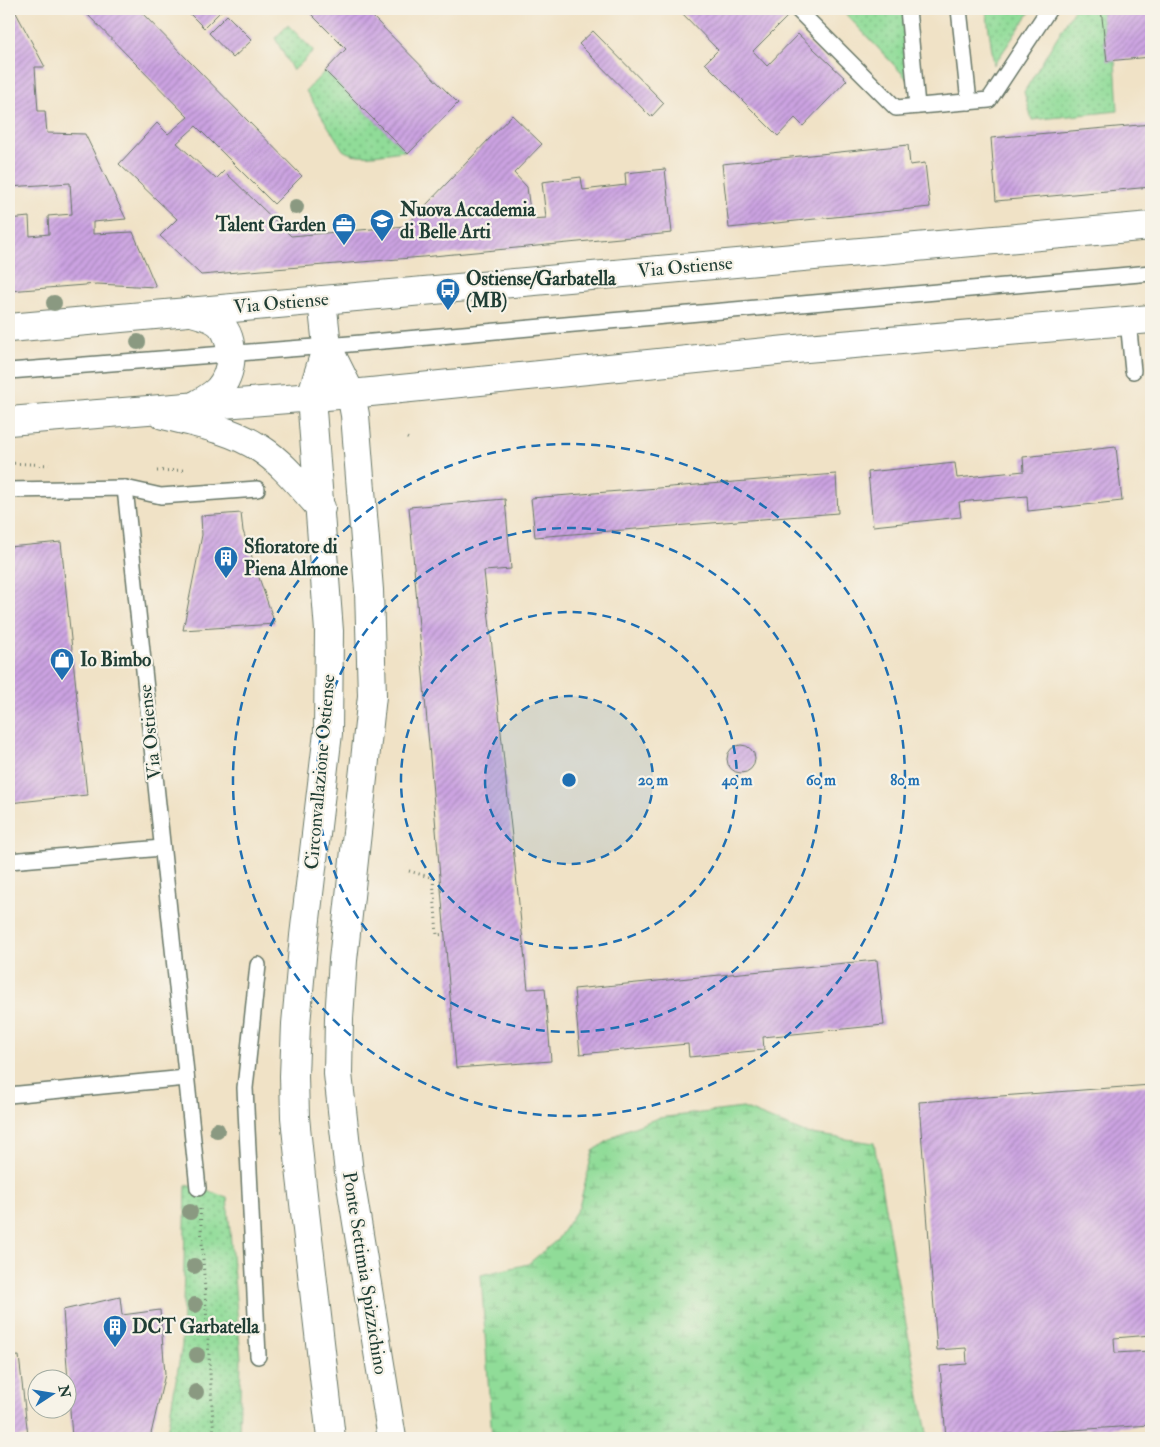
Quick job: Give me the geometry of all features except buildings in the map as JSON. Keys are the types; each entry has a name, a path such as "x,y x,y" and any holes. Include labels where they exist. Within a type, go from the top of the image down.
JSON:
{"main road":[{"name":"Via Ostiense","path":"9,328 1151,226"},
{"path":"322,300 327,346 351,394"},
{"path":"188,311 206,316 221,325 227,335 230,353 230,367 223,384 218,390 196,405"},
{"path":"9,421 351,394 806,348 1139,320"},
{"path":"311,397 327,346"},
{"name":"Ponte Settimia Spizzichino","path":"351,394 355,415 369,590 372,696 342,979 338,1046 340,1106 350,1182 392,1438"},
{"name":"Circonvallazione Ostiense","path":"311,397 329,631 328,726 297,1008 295,1116 331,1438"},
{"path":"143,410 190,422 246,440 278,462 321,508"}],"lane":[{"path":"798,9 896,108 989,100 1049,9"},
{"path":"908,9 917,106"},
{"path":"959,9 969,102"},
{"path":"9,371 327,346 1151,273"},
{"path":"1134,371 1139,320"},
{"path":"9,490 125,488 161,496 257,489"},
{"name":"Via Ostiense","path":"125,488 186,1078"},
{"path":"9,861 162,848"},
{"path":"258,965 244,1088 258,1356"},
{"path":"9,1095 186,1078 198,1188"}],"path":[{"path":"409,871 433,878 437,935 445,934"},
{"path":"198,1188 214,1438"}],"green space":[{"path":"841,9 904,9 910,82"},
{"path":"986,9 1032,9 994,65"},
{"path":"1074,9 1101,9 1107,61 1115,60 1118,111 1032,120 1024,92"},
{"path":"288,25 314,51 293,71 275,38"},
{"path":"325,71 405,151 357,155 343,150 306,91"},
{"path":"743,1108 805,1133 874,1143 895,1267 928,1438 492,1438 481,1275 528,1264 557,1240 579,1207 593,1151 621,1132 658,1118"},
{"path":"186,1185 227,1197 241,1358 239,1438 166,1438 182,1345"}],"place":[{"name":"Nuova Accademia di Belle Arti","path":"382,242"},
{"name":"Talent Garden","path":"344,246"},
{"name":"Ostiense/Garbatella (MB)","path":"448,311"},
{"name":"Sfioratore di Piena Almone","path":"226,579"},
{"name":"Io Bimbo","path":"62,681"},
{"name":"DCT Garbatella","path":"115,1348"}]}
